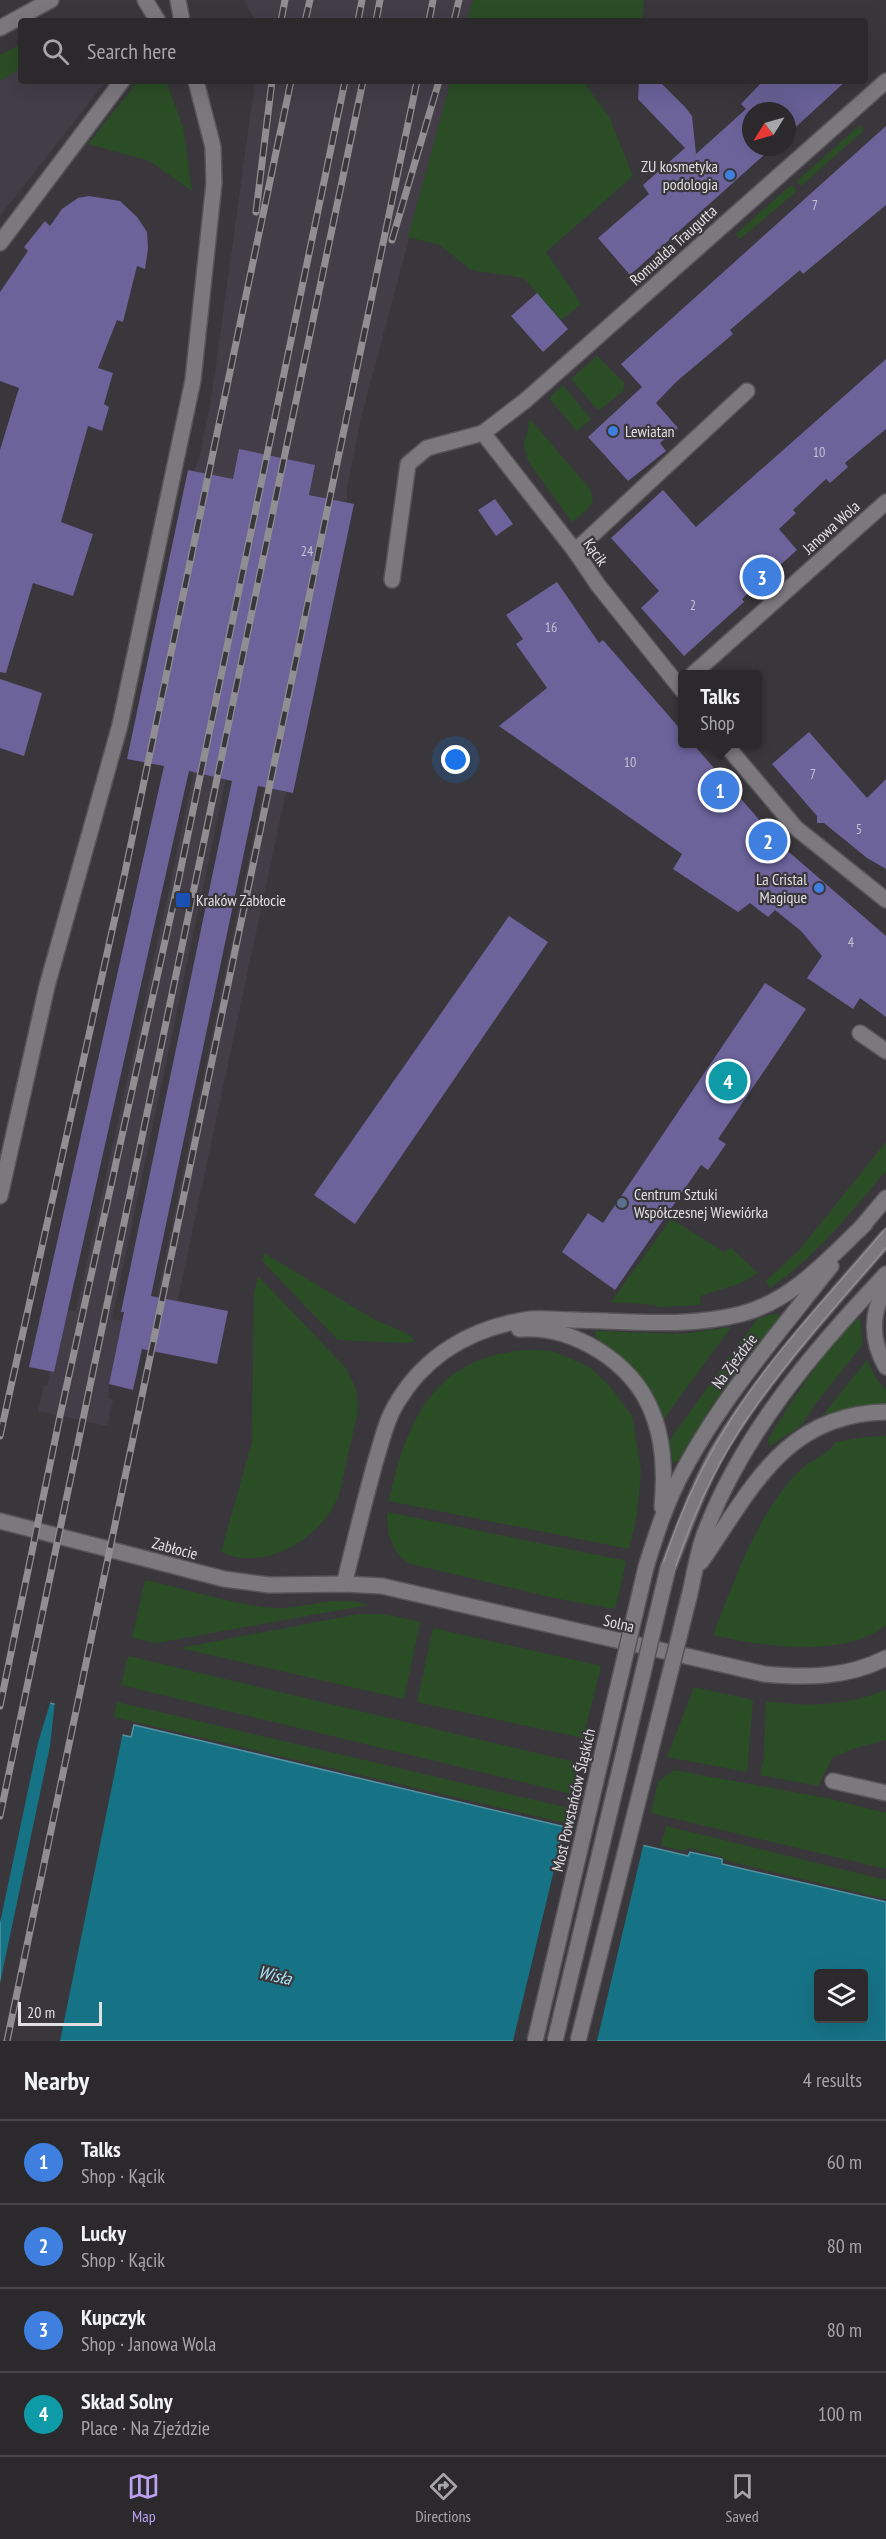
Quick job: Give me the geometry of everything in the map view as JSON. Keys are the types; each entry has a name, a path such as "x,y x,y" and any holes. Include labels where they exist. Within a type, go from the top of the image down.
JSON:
{"street":[{"path":"0,28 50,0"},
{"path":"145,0 156,18"},
{"path":"177,0 181,18"},
{"name":"Romualda Traugutta","path":"483,433 535,392 886,81"},
{"path":"0,243 120,84"},
{"path":"0,1196 47,986 120,725 193,380 214,183 213,147 197,84"},
{"path":"574,551 747,391"},
{"path":"392,580 408,464 427,448 483,433"},
{"name":"Kącik","path":"483,433 598,585 678,682"},
{"name":"Janowa Wola","path":"699,670 886,502"},
{"path":"728,748 796,828 886,900"},
{"path":"860,1033 886,1051"},
{"name":"Na Zjeździe","path":"646,1567 660,1523 678,1482 722,1408 886,1198"},
{"path":"344,1584 364,1500 387,1422 398,1400 433,1358 455,1343 524,1320 649,1323 698,1321 741,1314 759,1308 802,1282 865,1224"},
{"path":"555,2041 668,1568 697,1496 718,1452 749,1404 886,1238"},
{"path":"578,2041 703,1538 717,1503 750,1441 805,1365 842,1320 886,1274"},
{"path":"886,1288 876,1306 873,1320 878,1348 886,1367"},
{"path":"483,1332 525,1329 558,1333 580,1339 603,1353 623,1370 644,1396 652,1411 660,1439 664,1491 660,1523"},
{"path":"696,1570 759,1476 780,1454 832,1420 886,1412"},
{"name":"Zabłocie","path":"0,1521 224,1579 286,1586 344,1584"},
{"name":"Most Powstańców Śląskich","path":"535,2041 646,1567"},
{"name":"Solna","path":"344,1584 382,1586 764,1674 788,1676 838,1674 855,1671 886,1658"},
{"path":"833,1781 886,1793"}],"shaded area":[{"path":"244,0 473,0 468,18 253,18"},
{"path":"18,70 18,84 104,84 0,216 0,81"},
{"path":"255,84 450,84 361,418 347,488 347,503 287,490 112,1319 122,1321 109,1384 108,1398 113,1400 107,1426 38,1411 50,1371 54,1372 67,1310 76,1311 170,885 254,484 194,471 199,458 212,394"},
{"path":"264,787 286,792 172,1327 153,1315"}],"green space":[{"path":"473,0 644,0 642,18 468,18"},
{"path":"18,46 18,70 0,81 0,55"},
{"path":"136,84 167,84 183,127 192,191 150,161 88,144"},
{"path":"450,84 585,84 609,117 633,176 546,252 581,304 561,320 524,278 471,270 440,245 408,237"},
{"path":"860,125 864,130 801,186 797,181"},
{"path":"791,185 797,191 740,239 736,234"},
{"path":"597,356 624,383 623,391 601,409 597,409 571,379"},
{"path":"563,385 591,419 577,431 549,398"},
{"path":"530,419 590,489 593,502 572,522 528,461 524,446"},
{"path":"886,1142 886,1171 818,1248 770,1288 766,1281 800,1249"},
{"path":"671,1219 724,1252 731,1248 758,1273 739,1284 700,1296 701,1305 656,1307 656,1305 611,1302"},
{"path":"264,1253 375,1320 407,1333 415,1341 406,1343 338,1340 262,1261"},
{"path":"258,1276 344,1366 355,1388 358,1407 341,1487 329,1514 304,1539 272,1555 255,1558 238,1557 221,1552 252,1442 254,1293"},
{"path":"778,1314 778,1319 712,1405 678,1461 673,1463 669,1441 757,1319"},
{"path":"860,1318 863,1344 813,1407 802,1425 770,1446 768,1440 811,1373 839,1337"},
{"path":"731,1327 663,1420 645,1383 611,1349 596,1338 595,1331 681,1334"},
{"path":"530,1350 553,1351 589,1367 609,1385 632,1416 641,1471 637,1514 629,1549 389,1501 405,1443 416,1418 431,1396 449,1378 471,1364 498,1354"},
{"path":"867,1360 877,1380 886,1390 886,1404 859,1406 823,1415"},
{"path":"886,1436 886,1625 869,1636 826,1646 778,1646 713,1635 736,1575 754,1537 775,1500 788,1483 802,1469 826,1453 836,1442"},
{"path":"387,1512 622,1560 626,1562 615,1609 554,1598 411,1564 398,1554 391,1542"},
{"path":"145,1580 224,1600 272,1608 332,1601 368,1605 156,1643 132,1638"},
{"path":"359,1614 384,1614 420,1622 404,1699 180,1648"},
{"path":"433,1628 601,1666 583,1738 417,1702"},
{"path":"128,1656 579,1763 572,1794 121,1685"},
{"path":"694,1687 753,1700 747,1772 667,1757"},
{"path":"886,1690 886,1740 852,1749 832,1758 818,1786 760,1775 764,1758 766,1701 827,1704 856,1699"},
{"path":"117,1702 569,1808 565,1823 114,1717"},
{"path":"674,1770 831,1799 886,1813 886,1869 651,1813 658,1782"},
{"path":"666,1826 886,1880 886,1899 724,1860 721,1856 689,1848 684,1851 661,1846"}],"water":[{"name":"Wisła","path":"0,1691 108,1717 106,1731 131,1737 134,1725 688,1856 690,1852 722,1859 722,1864 886,1902 886,2041 0,2041"}],"pier":[{"path":"0,1688 51,1700 38,1743 0,1923"},
{"path":"55,1701 109,1714 109,1729 123,1732 60,2041 0,2041 0,1983 50,1746"},
{"path":"565,1824 644,1842 597,2041 513,2041"}],"building":[{"path":"639,84 662,84 685,107 692,116 696,154 742,113 742,156 763,156 630,275 598,238 649,194 643,185 685,148 638,99"},
{"path":"760,84 843,84 796,127 796,102 743,102"},
{"path":"886,126 886,205 803,274 800,270 730,330 733,334 676,382 656,403 678,428 660,443 666,451 628,481 588,437 642,387 621,364"},
{"path":"89,196 120,201 137,217 147,232 148,249 145,269 137,266 123,322 117,320 98,368 113,373 104,404 109,407 102,431 88,426 61,522 93,534 73,596 33,583 6,673 0,672 0,450 19,388 0,381 0,292 28,251 24,247 45,221 50,226 62,209 78,198"},
{"path":"537,293 568,329 543,352 511,316"},
{"path":"886,359 886,429 845,463 848,467 830,483 826,479 793,510 796,513 779,529 797,550 742,599 744,602 684,656 641,608 659,591 611,538 663,490 696,527"},
{"path":"239,449 315,465 309,495 354,504 293,793 258,786 151,1296 228,1311 217,1364 142,1349 133,1390 109,1384 124,1312 121,1312 232,781 189,771 54,1372 29,1367 164,766 127,759 188,470 233,479"},
{"path":"495,499 513,524 496,536 478,510"},
{"path":"557,582 599,643 603,640 678,726 678,748 696,748 782,846 886,936 886,1017 860,998 853,1009 807,978 822,956 801,931 775,910 768,917 750,903 738,912 673,869 682,854 499,726 547,688 516,644 523,639 506,615"},
{"path":"0,679 42,693 24,756 0,748"},
{"path":"809,732 867,798 886,779 886,869 867,858 824,823 817,823 817,816 772,764"},
{"path":"509,916 548,942 355,1224 314,1195"},
{"path":"765,983 806,1009 718,1139 726,1144 708,1170 701,1165 615,1290 562,1252 588,1213 603,1223"}],"tram line":[{"path":"549,2041 657,1583 679,1520 707,1459 747,1395 765,1370 886,1228"},
{"path":"561,2041 662,1613 689,1530 713,1477 758,1403 804,1343 886,1248"}],"railway":[{"path":"282,18 285,0"},
{"path":"306,18 310,0"},
{"path":"359,18 362,0"},
{"path":"377,18 380,0"},
{"path":"430,18 433,0"},
{"path":"455,18 459,0"},
{"path":"256,212 272,84"},
{"path":"0,1436 124,877 290,84"},
{"path":"0,1706 60,1416 177,887 344,84"},
{"path":"0,1816 362,84"},
{"path":"7,2041 416,84"},
{"path":"392,240 438,84"}],"place":[{"name":"ZU kosmetyka podologia","path":"730,175"},
{"name":"Lewiatan","path":"613,431"},
{"name":"Kupczyk","path":"762,577"},
{"name":"Talks","path":"720,790"},
{"name":"Lucky","path":"768,841"},
{"name":"La Cristal Magique","path":"819,888"},
{"name":"Kraków Zabłocie","path":"183,900"},
{"name":"Skład Solny","path":"728,1081"},
{"name":"Centrum Sztuki Współczesnej Wiewiórka","path":"622,1203"}]}
